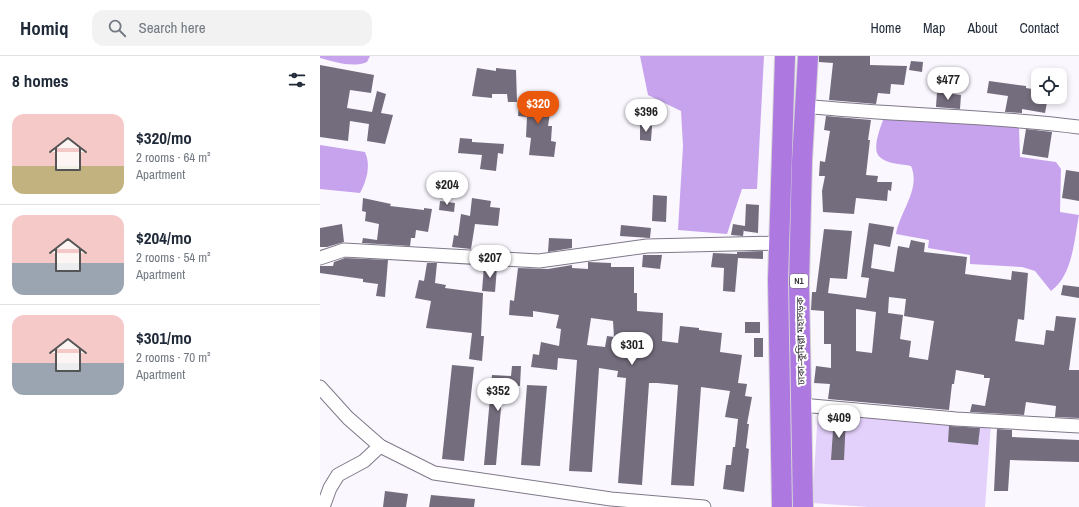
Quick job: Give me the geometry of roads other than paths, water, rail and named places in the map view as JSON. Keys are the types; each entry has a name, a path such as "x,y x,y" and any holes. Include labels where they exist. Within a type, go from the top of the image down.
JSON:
{"highway":[{"name":"ঢাকা–কুমিল্লা মহাসড়ক","path":"782,507 779,243 785,56"},
{"name":"ঢাকা–কুমিল্লা মহাসড়ক","path":"803,507 799,284 808,56"}],"street":[{"path":"805,106 865,113 990,118 1079,127"},
{"path":"320,258 344,250 539,261 647,246 779,243"},
{"path":"320,387 348,418 380,446 434,473 611,499 704,507"},
{"path":"801,405 956,419 1079,426"},
{"path":"323,507 330,488 338,475 364,461 380,446"}]}
